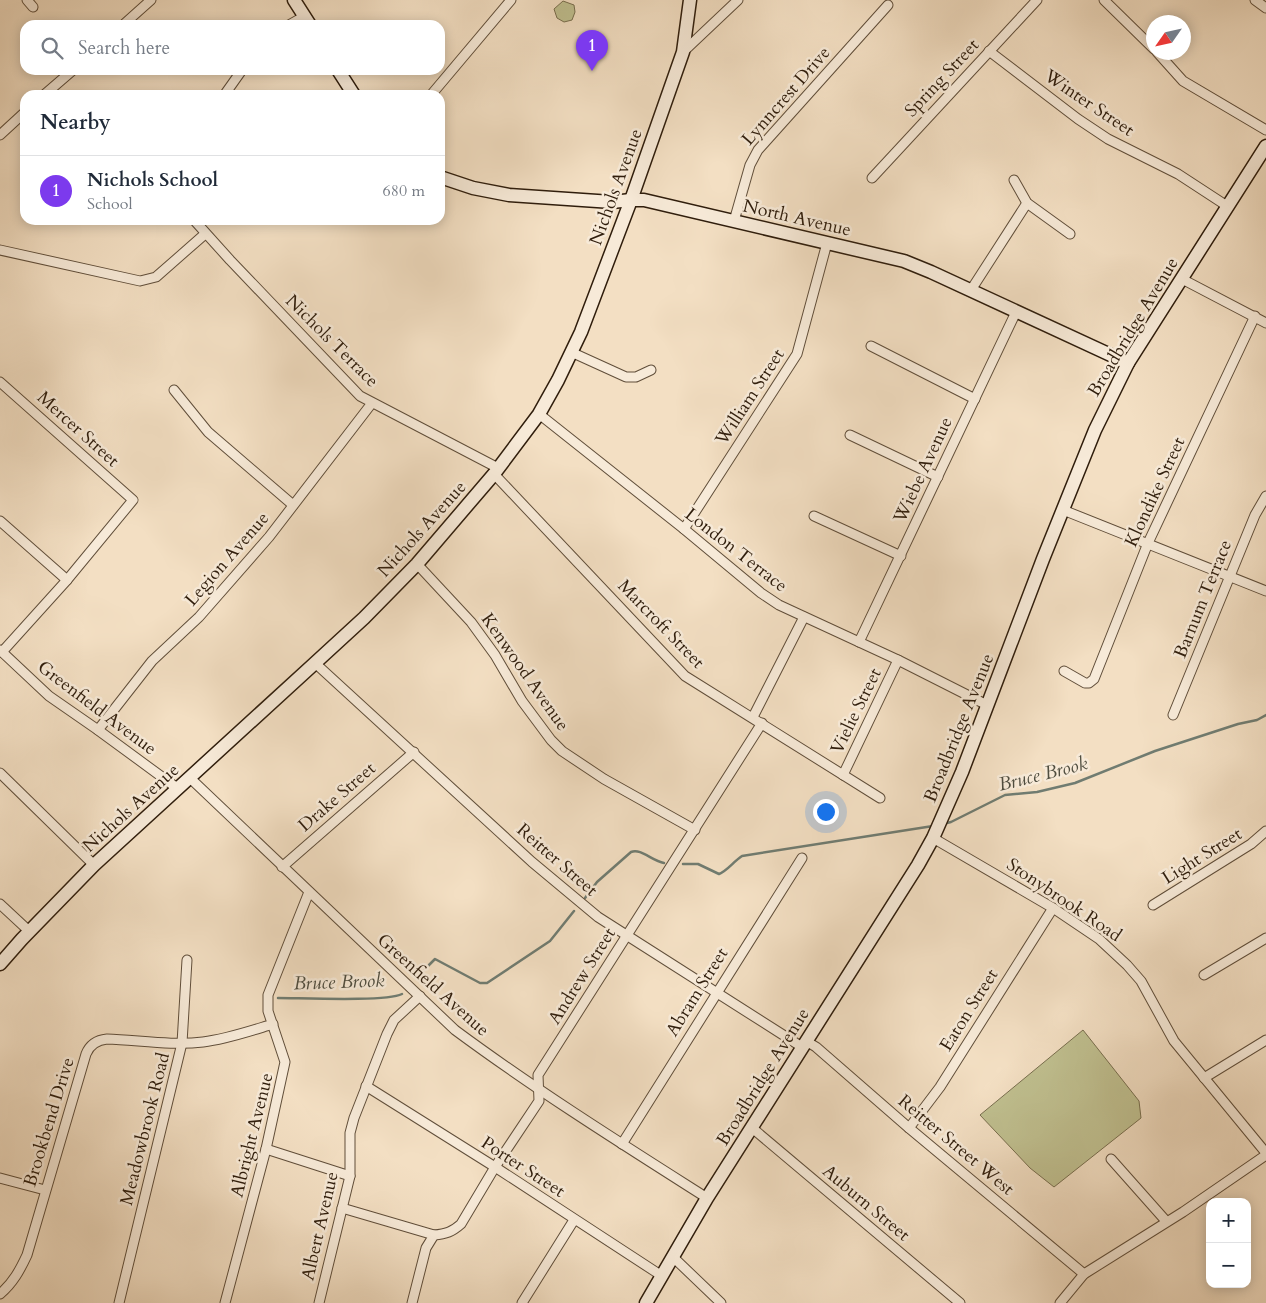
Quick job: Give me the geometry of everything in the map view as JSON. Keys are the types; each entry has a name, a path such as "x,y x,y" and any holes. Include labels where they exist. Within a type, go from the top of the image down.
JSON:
{"main road":[{"path":"294,0 306,20"},
{"name":"Nichols Avenue","path":"0,964 29,931 94,865 316,663 417,564 496,471 538,414 558,380 581,332 631,200 683,52 690,0"},
{"path":"341,75 351,90"},
{"name":"Broadbridge Avenue","path":"646,1303 707,1198 918,865 944,815 1095,430 1128,363 1227,206 1264,155"},
{"name":"North Avenue","path":"445,179 481,190 508,195 612,202 644,200 904,261 1128,363"}],"street":[{"path":"435,90 511,0"},
{"path":"683,52 738,0"},
{"name":"Spring Street","path":"872,178 1037,0"},
{"path":"1104,0 1146,41"},
{"path":"1255,0 1266,8"},
{"path":"128,20 148,1"},
{"name":"Lynncrest Drive","path":"734,221 750,165 758,150 888,5"},
{"name":"Winter Street","path":"989,52 1078,119 1108,139 1178,174 1227,206"},
{"path":"1164,60 1183,80 1266,130"},
{"path":"50,90 67,75"},
{"path":"228,90 238,75"},
{"path":"0,134 20,116"},
{"path":"1014,180 1027,203 1070,234"},
{"path":"971,290 1027,203"},
{"name":"Nichols Terrace","path":"198,225 353,390 372,403 496,471"},
{"path":"0,250 140,281 156,277 206,234"},
{"name":"William Street","path":"684,529 798,354 828,243"},
{"path":"1182,279 1266,323"},
{"name":"Wiebe Avenue","path":"859,642 1016,312"},
{"name":"Klondike Street","path":"1064,672 1082,682 1089,683 1094,679 1148,543 1255,316"},
{"path":"871,346 975,399"},
{"path":"571,352 626,377 636,377 651,370"},
{"name":"Mercer Street","path":"0,382 134,500 67,580"},
{"path":"174,390 208,432 293,505"},
{"name":"Legion Avenue","path":"98,730 152,661 200,616 269,537 372,403"},
{"name":"London Terrace","path":"538,414 684,529 761,593 779,605 898,660 987,705"},
{"path":"850,435 938,477"},
{"name":"Marcroft Street","path":"496,471 685,676 880,798"},
{"name":"Barnum Terrace","path":"1173,715 1254,514 1266,496"},
{"path":"1063,510 1266,592"},
{"path":"814,516 901,556"},
{"path":"0,521 67,580 1,651"},
{"name":"Kenwood Avenue","path":"417,564 471,622 495,655 522,701 550,740 562,751 604,779 695,830"},
{"path":"753,718 804,617"},
{"name":"Greenfield Avenue","path":"1,651 49,696 177,788"},
{"name":"Vielie Street","path":"843,775 898,660"},
{"name":"Reitter Street","path":"316,663 567,892 598,917 716,992 804,1044"},
{"name":"Andrew Street","path":"434,1234 445,1234 454,1231 461,1224 495,1167 539,1101 538,1075 762,723"},
{"name":"Drake Street","path":"282,867 414,752"},
{"path":"0,773 94,865"},
{"name":"Greenfield Avenue","path":"190,778 455,1030 538,1088 707,1198"},
{"name":"Light Street","path":"1153,905 1251,844 1266,831"},
{"name":"Stonybrook Road","path":"934,834 1099,939 1135,974 1174,1041 1266,1154"},
{"name":"Abram Street","path":"622,1144 802,858"},
{"name":"Albright Avenue","path":"225,1303 266,1149 285,1062 267,1006 270,988 309,892"},
{"path":"0,904 29,931"},
{"name":"Eaton Street","path":"909,1128 940,1087 1053,908"},
{"path":"1204,975 1266,938"},
{"name":"Meadowbrook Road","path":"120,1303 182,1043 187,960"},
{"name":"Albert Avenue","path":"319,1303 350,1176 350,1133 366,1086 394,1020 420,996"},
{"name":"Brookbend Drive","path":"0,1294 11,1284 21,1269 27,1254 86,1054 91,1045 107,1039 182,1043 201,1042 226,1038 273,1024"},
{"path":"1204,1078 1266,1040"},
{"name":"Reitter Street West","path":"804,1044 816,1047 909,1128 1084,1274"},
{"name":"Porter Street","path":"366,1086 495,1167 662,1276"},
{"name":"Auburn Street","path":"751,1128 960,1303"},
{"path":"266,1149 350,1176"},
{"path":"1060,1303 1084,1274 1183,1212 1266,1154"},
{"path":"1111,1159 1166,1221"},
{"path":"0,1178 45,1190"},
{"path":"342,1208 434,1234 426,1248 412,1303"},
{"path":"522,1303 574,1220"},
{"path":"673,1257 721,1303"}],"green space":[{"path":"563,1 574,5 575,12 572,20 564,22 557,18 554,9"},
{"path":"1083,1030 1139,1101 1141,1118 1054,1187 1030,1168 980,1115"}],"waterway":[{"name":"Bruce Brook","path":"943,824 951,822 1005,795 1037,792 1075,783 1155,751 1238,724 1257,720 1266,715"},
{"name":"Bruce Brook","path":"683,864 698,864 719,874 742,856 933,826"},
{"name":"Bruce Brook","path":"585,898 597,882 631,852 643,853 664,863"},
{"name":"Bruce Brook","path":"416,978 435,959 480,983 487,983 550,941 574,911"},
{"name":"Bruce Brook","path":"278,998 362,999 402,994"}],"place":[{"name":"Nichols School","path":"592,71"}]}
